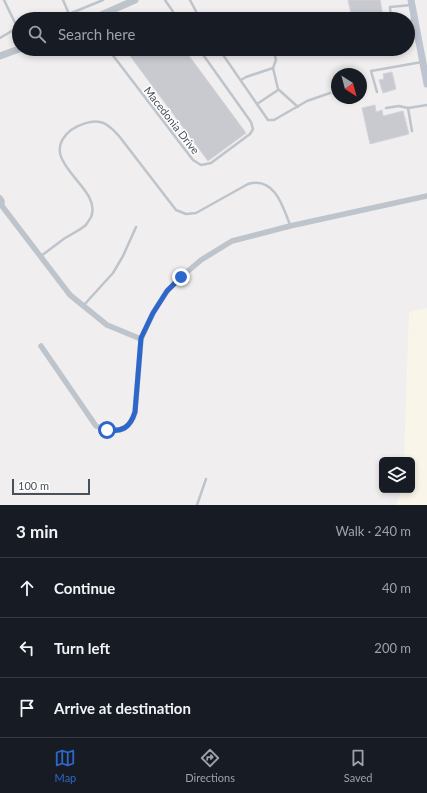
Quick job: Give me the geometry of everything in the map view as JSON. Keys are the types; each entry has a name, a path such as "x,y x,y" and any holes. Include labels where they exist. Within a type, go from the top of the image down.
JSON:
{"main road":[{"path":"415,35 423,62 427,84"}],"street":[{"path":"108,12 135,0"},
{"path":"0,56 12,52"},
{"path":"41,346 96,426 107,430 117,431 126,428 133,420 135,412 141,338 153,313 167,291 201,260 232,241 290,226 427,196"},
{"path":"0,198 2,201 1,206 70,295 107,325 141,338"}],"lane":[{"path":"4,0 12,17"},
{"path":"63,0 68,12"},
{"path":"74,12 103,0"},
{"path":"165,0 173,12"},
{"path":"190,0 196,12"},
{"path":"390,12 390,7 411,2"},
{"path":"0,38 12,33"},
{"name":"Macedonia Drive","path":"113,56 193,160 201,165 211,163 250,134 253,129 251,122 204,56"},
{"path":"224,56 268,120 271,121 307,102 330,93"},
{"path":"275,56 276,60 273,68 278,90 298,107"},
{"path":"377,92 371,71 423,62"},
{"path":"240,80 273,68"},
{"path":"257,104 278,90"},
{"path":"386,108 399,106 408,108 427,105"},
{"path":"408,108 412,131"},
{"path":"41,256 86,225 91,217 91,200 61,157 60,146 65,136 75,128 88,123 100,122 109,126 119,136 176,210 186,214 196,213 248,184 256,182 266,184 273,191 282,203 290,226"},
{"path":"83,306 113,273 123,256 136,227"},
{"path":"197,505 206,479"}],"shaded area":[{"path":"427,308 427,505 396,505 401,493 415,493 415,457 404,457 409,312"}],"building":[{"path":"348,0 380,0 382,12 351,12"},
{"path":"130,56 189,56 246,133 208,161"},
{"path":"392,72 396,89 383,93 379,80 384,79 383,74"},
{"path":"375,105 376,112 382,110 383,116 403,111 409,134 370,144 362,108"}],"route":[{"path":"107,430 117,431 126,428 133,420 135,412 141,338 153,313 167,291 181,277"}]}
